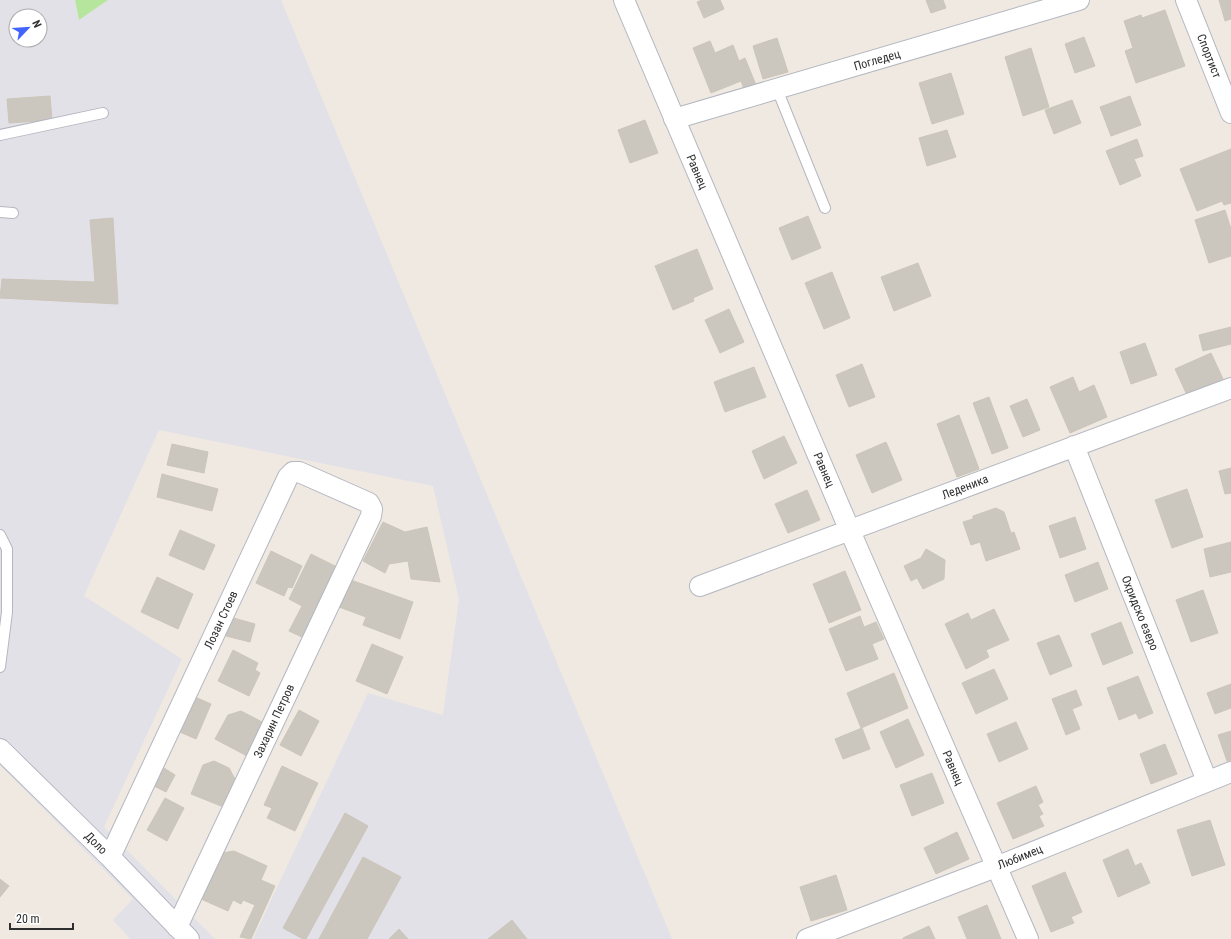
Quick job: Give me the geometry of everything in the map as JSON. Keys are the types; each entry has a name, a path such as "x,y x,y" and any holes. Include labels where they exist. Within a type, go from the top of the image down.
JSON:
{"street":[{"name":"Равнец","path":"624,0 850,531 1028,939"},
{"name":"Погледец","path":"674,119 1079,0"},
{"name":"Спортист","path":"1186,0 1231,113"},
{"name":"Леденика","path":"700,586 1231,388"},
{"name":"Охридско езеро","path":"1074,446 1206,781"},
{"name":"Лозан Стоев","path":"110,857 288,477 293,472 299,472 369,503 372,509 371,516"},
{"name":"Захарин Петров","path":"183,933 371,516"},
{"name":"Доло","path":"0,749 110,857 183,933"},
{"name":"Любимец","path":"808,939 996,867 1231,772"}],"lane":[{"path":"777,89 825,208"},
{"path":"0,135 103,113"},
{"path":"0,212 14,213"},
{"path":"0,536 7,549 7,612 0,667"}],"shaded area":[{"path":"0,0 75,0 79,20 108,0 281,0 672,939 253,939 368,693 443,715 459,599 433,486 159,430 84,596 182,659 104,827 215,939 130,939 113,920 133,899 0,765"}],"green space":[{"path":"75,0 108,0 79,20"}],"building":[{"path":"702,0 720,0 724,9 704,18 697,2"},
{"path":"926,0 943,0 946,8 931,13"},
{"path":"1219,0 1231,0 1231,19 1225,21"},
{"path":"1165,10 1185,66 1136,83 1125,51 1133,48 1124,21 1141,15 1142,18"},
{"path":"1084,37 1095,66 1075,73 1065,44"},
{"path":"777,38 788,72 763,79 753,46"},
{"path":"710,41 715,53 733,45 739,61 745,58 756,85 744,89 741,81 711,93 693,48"},
{"path":"1031,48 1049,107 1023,116 1005,57"},
{"path":"951,73 964,114 932,124 919,83"},
{"path":"50,96 52,120 9,123 7,99"},
{"path":"1130,96 1141,125 1111,136 1100,107"},
{"path":"1072,100 1081,123 1054,134 1045,110"},
{"path":"645,120 658,153 630,163 618,130"},
{"path":"947,130 956,157 927,166 919,138"},
{"path":"1137,139 1143,156 1134,159 1141,176 1120,185 1106,151"},
{"path":"1231,149 1231,203 1224,205 1222,201 1197,211 1180,169"},
{"path":"1225,210 1231,229 1231,256 1209,263 1195,220"},
{"path":"808,216 821,248 792,260 779,228"},
{"path":"113,218 118,304 0,298 2,279 95,282 90,220"},
{"path":"697,249 713,289 693,298 694,301 673,310 655,266"},
{"path":"918,263 931,296 894,311 881,277"},
{"path":"832,272 850,318 824,329 805,283"},
{"path":"729,309 744,342 720,353 705,320"},
{"path":"1231,327 1231,344 1203,351 1199,335"},
{"path":"1145,343 1157,375 1131,384 1120,352"},
{"path":"1211,353 1223,379 1187,395 1175,369"},
{"path":"862,364 875,397 849,407 836,375"},
{"path":"754,367 766,397 725,412 714,382"},
{"path":"1073,377 1079,392 1094,385 1107,417 1070,433 1050,387"},
{"path":"989,397 1008,448 992,454 973,403"},
{"path":"1027,399 1040,430 1023,437 1010,406"},
{"path":"959,415 979,469 957,477 937,424"},
{"path":"784,436 797,463 764,479 752,451"},
{"path":"886,442 902,480 872,493 856,455"},
{"path":"172,444 208,452 204,473 167,465"},
{"path":"1231,468 1231,493 1225,494 1219,471"},
{"path":"162,474 218,489 212,511 157,497"},
{"path":"1187,489 1203,537 1172,548 1155,500"},
{"path":"807,490 820,520 788,533 775,504"},
{"path":"996,508 1004,512 1011,533 1014,532 1020,549 986,561 980,542 971,545 963,522 973,519 973,516"},
{"path":"1075,517 1086,549 1060,558 1049,526"},
{"path":"383,522 405,532 427,527 440,582 411,579 408,561 389,564 385,573 363,561"},
{"path":"180,530 215,545 204,570 169,555"},
{"path":"1231,542 1231,572 1210,577 1204,549"},
{"path":"926,549 945,560 944,579 923,589 917,578 911,581 904,566 921,558"},
{"path":"271,551 302,566 292,588 288,587 284,596 256,583"},
{"path":"311,554 339,568 304,638 289,631 302,606 289,599"},
{"path":"1098,562 1108,589 1075,602 1065,575"},
{"path":"845,571 861,610 829,623 813,584"},
{"path":"157,577 193,594 178,629 141,612"},
{"path":"348,579 413,602 400,639 363,625 366,617 339,607"},
{"path":"1203,590 1218,633 1191,642 1176,600"},
{"path":"994,609 1009,640 986,650 989,657 966,669 945,624 968,613 971,620"},
{"path":"860,616 864,627 876,622 884,639 872,644 878,659 846,671 829,629"},
{"path":"230,617 255,624 250,642 226,636"},
{"path":"1121,622 1133,653 1103,665 1091,634"},
{"path":"1059,635 1072,666 1050,675 1037,643"},
{"path":"372,644 403,657 387,694 356,681"},
{"path":"233,650 258,663 255,670 260,673 249,696 218,681"},
{"path":"994,669 1008,699 976,714 962,683"},
{"path":"894,673 908,708 861,728 847,693"},
{"path":"1138,676 1153,713 1139,719 1136,713 1119,720 1107,688"},
{"path":"1231,684 1231,708 1215,714 1207,693"},
{"path":"1076,690 1082,705 1072,709 1080,729 1066,735 1052,699"},
{"path":"195,697 211,704 196,739 180,732"},
{"path":"299,710 319,721 301,756 280,745"},
{"path":"241,711 266,724 249,757 215,739 228,715"},
{"path":"908,719 924,755 896,768 880,732"},
{"path":"1016,722 1028,749 999,762 987,734"},
{"path":"862,728 870,749 843,759 835,739"},
{"path":"1231,731 1231,760 1227,761 1218,735"},
{"path":"1165,744 1177,774 1151,784 1140,754"},
{"path":"214,761 229,768 236,781 226,808 191,794 203,765"},
{"path":"282,766 318,783 295,831 267,818 272,808 264,805"},
{"path":"164,768 175,775 166,792 154,786"},
{"path":"932,773 944,803 912,816 900,785"},
{"path":"1036,786 1043,802 1038,805 1043,814 1039,816 1044,826 1013,839 997,803"},
{"path":"165,798 184,808 167,841 147,830"},
{"path":"345,813 368,826 306,939 303,939 283,928"},
{"path":"1210,820 1225,865 1192,876 1177,830"},
{"path":"957,832 969,859 936,874 924,848"},
{"path":"1128,849 1135,866 1141,863 1150,883 1118,897 1103,860"},
{"path":"234,851 267,866 261,880 275,886 251,939 240,937 255,905 243,900 241,904 233,900 228,911 201,899 222,853"},
{"path":"363,857 401,877 367,939 319,939"},
{"path":"1065,872 1082,912 1071,917 1074,923 1051,932 1032,886"},
{"path":"836,875 847,910 811,921 800,887"},
{"path":"0,879 9,886 0,897"},
{"path":"987,905 1001,939 967,939 958,917"},
{"path":"512,920 527,939 488,939"},
{"path":"929,926 935,939 903,939 903,938"},
{"path":"399,929 408,939 389,939"}]}
